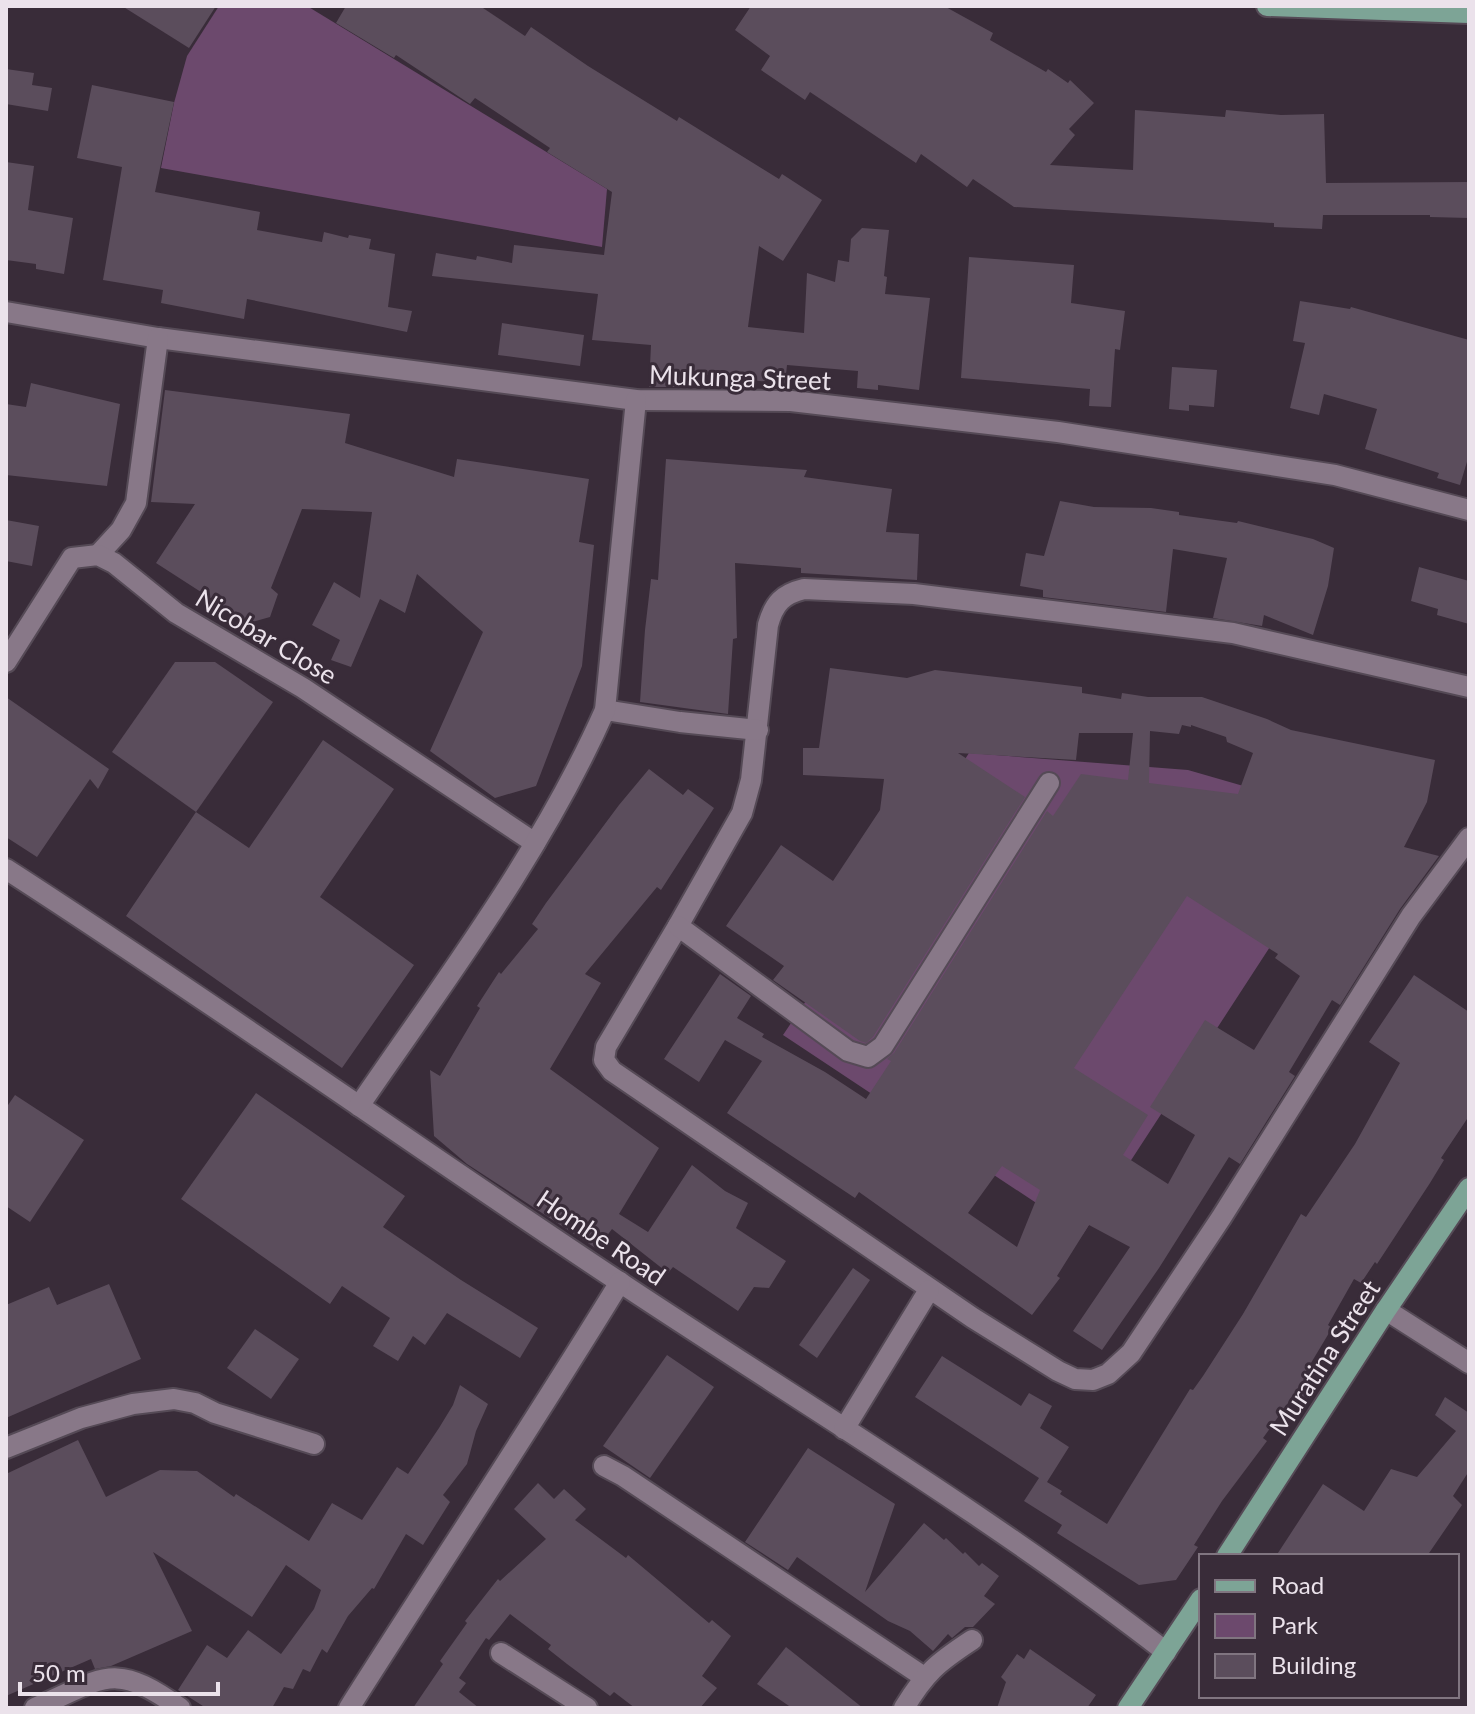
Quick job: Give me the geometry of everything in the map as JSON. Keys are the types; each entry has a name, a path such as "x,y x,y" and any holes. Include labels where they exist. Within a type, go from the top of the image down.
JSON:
{"main road":[{"path":"1267,6 1469,13"},
{"name":"Muratina Street","path":"1228,1554 1469,1188"},
{"path":"1128,1708 1199,1602"}],"street":[{"name":"Mukunga Street","path":"6,312 158,338 636,400 791,401 1058,432 1335,475 1469,510"},
{"path":"6,662 72,558 98,555 121,530 136,503 158,338"},
{"path":"359,1106 535,843 591,743 605,710 636,400"},
{"name":"Nicobar Close","path":"98,555 139,581 176,613 303,688 535,843"},
{"path":"1469,687 1233,633 914,594 804,589 789,593 777,602 772,612 751,780 742,813 606,1047 604,1060 612,1071 929,1290 1058,1371 1075,1379 1093,1380 1120,1366 1131,1353 1221,1218 1411,916 1469,838"},
{"path":"605,710 758,730"},
{"path":"678,926 848,1051 868,1057 883,1046 1049,783"},
{"name":"Hombe Road","path":"6,869 1102,1602 1166,1652"},
{"path":"349,1708 620,1282"},
{"path":"844,1429 929,1290"},
{"path":"1386,1310 1469,1363"},
{"path":"6,1448 81,1418 133,1404 174,1399 195,1403 215,1413 314,1444"},
{"path":"604,1466 636,1484 924,1677"},
{"path":"904,1708 924,1677 972,1640"},
{"path":"501,1653 587,1708"},
{"path":"35,1708 104,1678 121,1677 137,1681 180,1708"}],"green space":[{"path":"219,6 307,6 607,189 602,247 161,168 187,56"},
{"path":"969,753 1188,770 1354,818 1083,1234 783,1035"}],"building":[{"path":"122,6 216,6 189,48"},
{"path":"346,6 480,6 525,36 531,27 677,121 679,117 779,179 782,174 822,200 783,261 759,246 748,327 804,333 807,273 835,282 838,260 849,262 851,239 862,228 889,230 885,294 930,298 919,390 878,385 878,390 857,388 858,371 787,365 785,384 680,372 680,387 649,387 651,345 592,340 598,294 432,276 436,253 512,263 514,245 604,255 612,192 547,152 550,148 475,98 470,104 396,55 394,58 336,23"},
{"path":"751,6 944,6 993,33 990,40 1046,72 1048,69 1068,83 1070,80 1094,103 1069,129 1075,135 1050,165 1133,170 1135,110 1225,117 1226,110 1281,115 1324,114 1326,183 1469,182 1469,218 1323,215 1322,229 1274,227 1274,223 1014,207 973,179 967,187 921,154 916,163 810,92 805,100 761,70 770,56 735,30"},
{"path":"6,69 34,73 32,85 52,88 48,111 6,104"},
{"path":"92,85 174,102 155,192 260,212 257,230 322,242 324,232 348,238 349,235 371,239 369,249 395,254 388,307 412,311 407,332 247,299 244,319 161,303 163,290 103,280 122,167 77,158"},
{"path":"6,162 34,166 28,210 73,218 64,274 36,269 36,264 6,260"},
{"path":"969,257 1074,265 1071,303 1125,311 1120,350 1115,349 1111,407 1089,406 1090,389 961,378"},
{"path":"1300,301 1351,307 1469,340 1469,455 1460,485 1437,478 1439,473 1365,449 1377,409 1324,394 1319,415 1290,408 1305,343 1293,341"},
{"path":"502,323 584,335 580,366 498,355"},
{"path":"1172,367 1217,370 1214,407 1189,405 1189,411 1169,409"},
{"path":"31,383 120,404 107,486 6,475 6,404 26,407"},
{"path":"165,390 350,414 345,443 454,477 457,459 589,479 579,542 594,545 582,666 536,786 495,798 430,751 483,632 417,574 405,613 380,599 351,667 331,660 340,640 312,625 334,582 360,598 372,512 302,509 271,588 278,594 270,617 249,623 156,563 195,504 151,502"},
{"path":"666,459 807,470 804,477 892,489 886,532 919,534 917,580 801,573 801,568 735,563 737,638 733,639 728,714 640,702 651,579 658,580"},
{"path":"1060,501 1094,507 1151,508 1179,512 1179,515 1238,521 1313,539 1334,548 1328,586 1313,635 1264,615 1262,626 1213,618 1227,558 1173,549 1166,612 1043,597 1043,590 1020,586 1026,553 1044,556"},
{"path":"6,520 39,526 32,566 6,561"},
{"path":"1419,567 1469,581 1469,624 1437,615 1438,609 1411,601"},
{"path":"175,662 215,662 273,702 196,812 112,752"},
{"path":"830,668 907,678 935,670 1082,687 1082,693 1121,699 1122,693 1148,697 1202,697 1291,730 1435,760 1427,802 1404,847 1439,856 1400,909 1340,1005 1332,1000 1289,1072 1295,1076 1240,1164 1229,1157 1159,1268 1102,1350 1073,1331 1130,1247 1089,1225 1057,1276 1060,1278 1032,1315 859,1192 855,1198 727,1113 762,1061 725,1040 699,1082 664,1059 720,974 751,996 737,1018 764,1034 762,1037 866,1099 891,1061 887,1059 894,1053 1047,811 1053,816 1081,774 1128,780 1133,733 1079,733 1076,760 958,753 1025,797 873,1037 866,1043 773,980 784,966 726,926 781,845 833,881 880,810 884,779 803,775 803,748 819,748","holes":["1182,725 1226,737 1227,742 1253,753 1238,794 1149,783 1150,731 1179,734","1187,896 1278,954 1275,958 1300,976 1254,1050 1205,1020 1150,1107 1195,1135 1168,1184 1123,1155 1148,1115 1074,1068","1002,1166 1040,1190 1017,1247 968,1213"]},
{"path":"6,697 109,769 98,789 90,779 37,857 6,837"},
{"path":"323,740 394,789 320,897 414,965 342,1068 126,916 196,812 249,848"},
{"path":"649,769 683,795 688,789 714,808 661,890 657,887 585,974 601,983 550,1069 659,1148 619,1214 648,1232 692,1165 725,1191 748,1203 736,1228 786,1261 769,1288 754,1287 738,1311 673,1267 668,1273 612,1229 597,1249 467,1164 434,1136 430,1070 440,1076 499,972 501,974 538,929 532,924 546,903"},
{"path":"1414,975 1469,1012 1469,1116 1377,1264 1375,1262 1361,1283 1354,1279 1328,1325 1332,1328 1305,1373 1318,1382 1304,1403 1293,1396 1263,1438 1267,1441 1194,1545 1198,1547 1176,1580 1139,1585 1057,1533 1062,1525 1024,1501 1039,1478 915,1397 942,1356 1021,1406 1029,1393 1052,1406 1040,1428 1069,1447 1047,1482 1107,1524 1190,1389 1193,1390 1203,1376 1243,1314 1301,1214 1306,1217 1355,1144 1400,1063 1369,1042"},
{"path":"256,1093 405,1196 383,1227 538,1328 520,1358 447,1313 425,1345 413,1336 398,1361 373,1346 390,1318 342,1286 330,1304 181,1199"},
{"path":"15,1095 84,1140 30,1222 6,1206 6,1108"},
{"path":"853,1268 870,1280 817,1358 799,1345"},
{"path":"109,1284 141,1359 6,1418 6,1305 49,1287 57,1305"},
{"path":"255,1329 299,1359 271,1399 227,1368"},
{"path":"667,1355 714,1387 650,1478 603,1446"},
{"path":"460,1385 488,1404 476,1431 467,1464 443,1495 450,1502 423,1545 406,1534 374,1589 348,1616 327,1653 322,1649 310,1672 303,1669 293,1689 284,1687 272,1708 206,1708 178,1690 207,1645 227,1658 248,1630 281,1654 314,1609 321,1590 286,1565 252,1617 153,1552 192,1631 111,1666 95,1669 91,1659 6,1696 6,1474 78,1440 106,1497 160,1470 197,1471 234,1497 236,1494 309,1541 332,1503 362,1520 397,1467 408,1474 453,1405"},
{"path":"1445,1397 1469,1413 1469,1471 1453,1496 1462,1505 1428,1554 1277,1554 1323,1484 1364,1511 1391,1469 1417,1477 1456,1431 1435,1415"},
{"path":"808,1448 895,1504 865,1592 924,1523 963,1554 965,1552 979,1566 982,1563 999,1576 984,1596 995,1604 973,1627 965,1627 952,1638 948,1634 933,1651 910,1631 888,1621 797,1557 788,1570 745,1542"},
{"path":"538,1483 554,1499 564,1489 586,1509 575,1520 626,1558 628,1555 709,1623 712,1620 731,1636 702,1676 717,1688 700,1708 635,1708 614,1692 610,1696 548,1649 551,1645 510,1614 489,1640 486,1638 459,1678 466,1683 459,1692 479,1708 413,1708 443,1664 440,1661 467,1623 465,1621 498,1579 500,1581 546,1539 514,1509"},
{"path":"786,1647 863,1708 792,1708 757,1684"},
{"path":"1030,1649 1096,1695 1087,1708 997,1708 1006,1682 1001,1677 1017,1654 1024,1659"}]}
